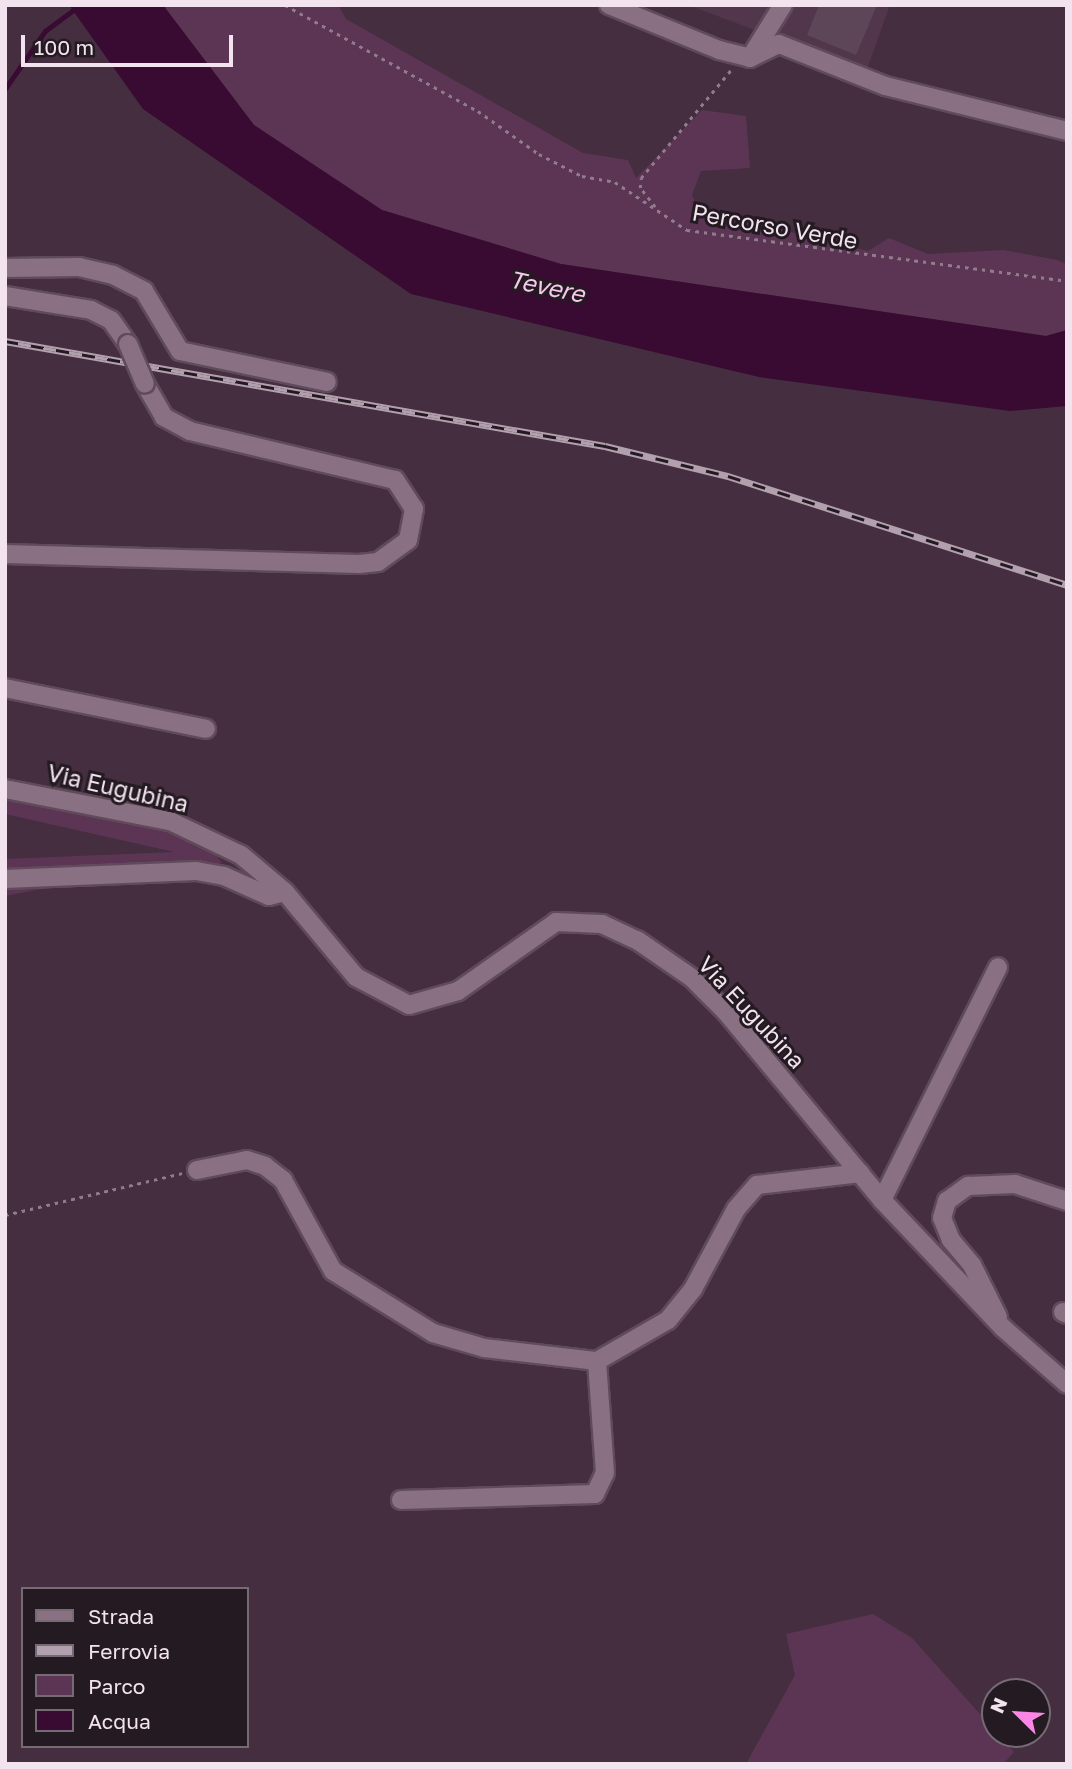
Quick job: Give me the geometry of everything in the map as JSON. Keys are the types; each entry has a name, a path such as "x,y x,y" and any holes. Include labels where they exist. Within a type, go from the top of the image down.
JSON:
{"street":[{"path":"609,5 750,58 779,44 885,86 1067,131"},
{"path":"750,58 783,5"},
{"path":"5,268 79,267 113,275 144,291 180,351 327,382"},
{"path":"5,296 82,307 111,320 128,344 145,384 164,416 190,431 395,480 414,509 408,540 378,562 359,564 5,554"},
{"path":"5,688 206,729"},
{"name":"Via Eugubina","path":"5,789 170,821 241,855 285,892 356,977 409,1005 458,991 556,922 587,921 620,932 701,986 882,1200 1002,1327 1067,1384"},
{"path":"5,878 196,871 225,876 269,896 285,892"},
{"path":"882,1200 998,967"},
{"path":"197,1170 247,1160 265,1166 283,1180 332,1270 433,1334 484,1348 597,1361 668,1320 693,1289 736,1209 757,1185 860,1173"},
{"path":"1002,1327 972,1265 951,1240 942,1218 947,1201 968,1185 1015,1184 1067,1201"},
{"path":"401,1500 595,1494 605,1473 597,1361"}],"path":[{"name":"Percorso Verde","path":"285,5 478,111 539,154 582,176 615,182 687,230 813,251 1067,281"},
{"path":"662,214 639,188 641,178 725,73 750,58"},
{"path":"5,1216 197,1170"}],"shaded area":[{"path":"688,5 890,5 866,72"}],"green space":[{"path":"163,5 338,5 346,19 583,153 628,160 636,178 702,110 746,116 750,168 701,171 692,195 698,209 868,251 889,238 928,254 1004,250 1057,260 1067,264 1067,330 1046,336 561,264 382,210 254,125"},
{"path":"5,796 134,818 211,849 222,863 169,879 98,878 5,896 5,859 174,852 5,814"},
{"path":"873,1614 912,1638 981,1715 981,1748 1010,1748 1014,1752 1003,1764 746,1764 795,1675 786,1634"}],"water":[{"name":"Tevere","path":"69,5 163,5 254,125 382,210 561,264 1046,336 1067,330 1067,406 1010,411 759,377 411,294 143,109"}],"building":[{"path":"819,5 877,5 856,55 807,35"}],"waterway":[{"path":"5,89 45,31 80,5"}],"railway":[{"path":"5,341 605,446 728,476 1067,585"}]}
